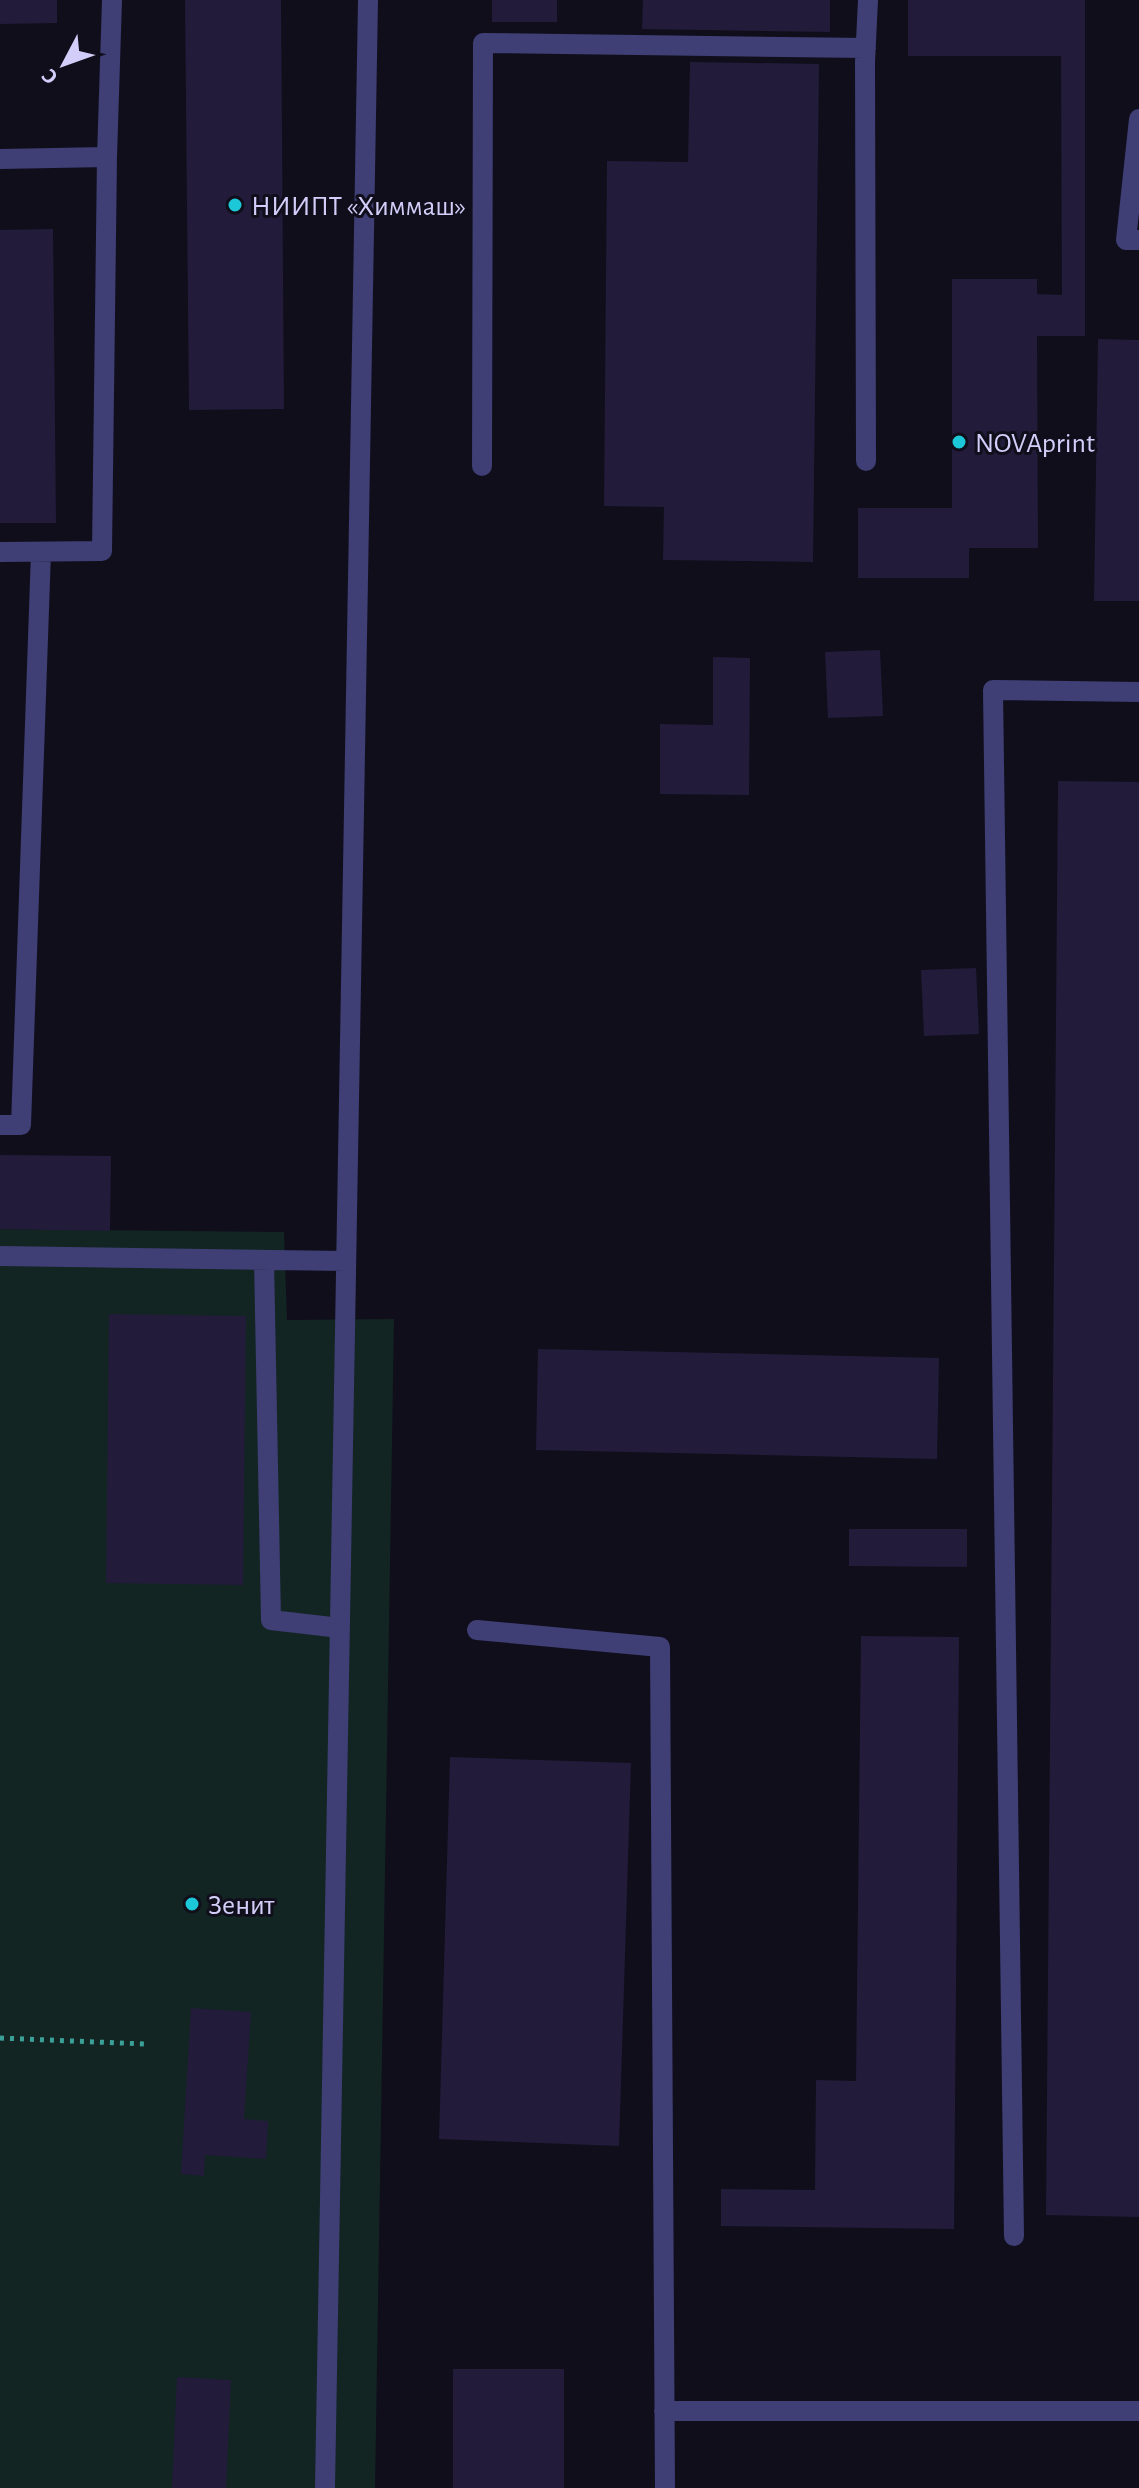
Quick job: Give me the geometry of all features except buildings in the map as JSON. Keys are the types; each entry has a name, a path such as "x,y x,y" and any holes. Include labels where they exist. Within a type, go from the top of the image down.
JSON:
{"lane":[{"path":"0,552 102,551 112,0"},
{"path":"325,2488 368,0"},
{"path":"866,461 868,0"},
{"path":"482,466 483,43 866,48"},
{"path":"1139,119 1126,240 1139,240"},
{"path":"0,159 107,157"},
{"path":"0,1125 21,1125 41,552"},
{"path":"1014,2236 993,690 1139,692"},
{"path":"0,1256 346,1261"},
{"path":"264,1260 271,1620 340,1628"},
{"path":"477,1630 660,1647 665,2488"},
{"path":"664,2411 1139,2411"}],"path":[{"path":"0,2038 145,2044"}],"green space":[{"name":"Зенит","path":"0,1229 284,1232 287,1320 394,1319 375,2488 0,2488"}],"place":[{"name":"НИИПТ «Химмаш»","path":"235,205"},
{"name":"NOVAprint","path":"959,442"},
{"name":"Зенит","path":"192,1904"}]}
